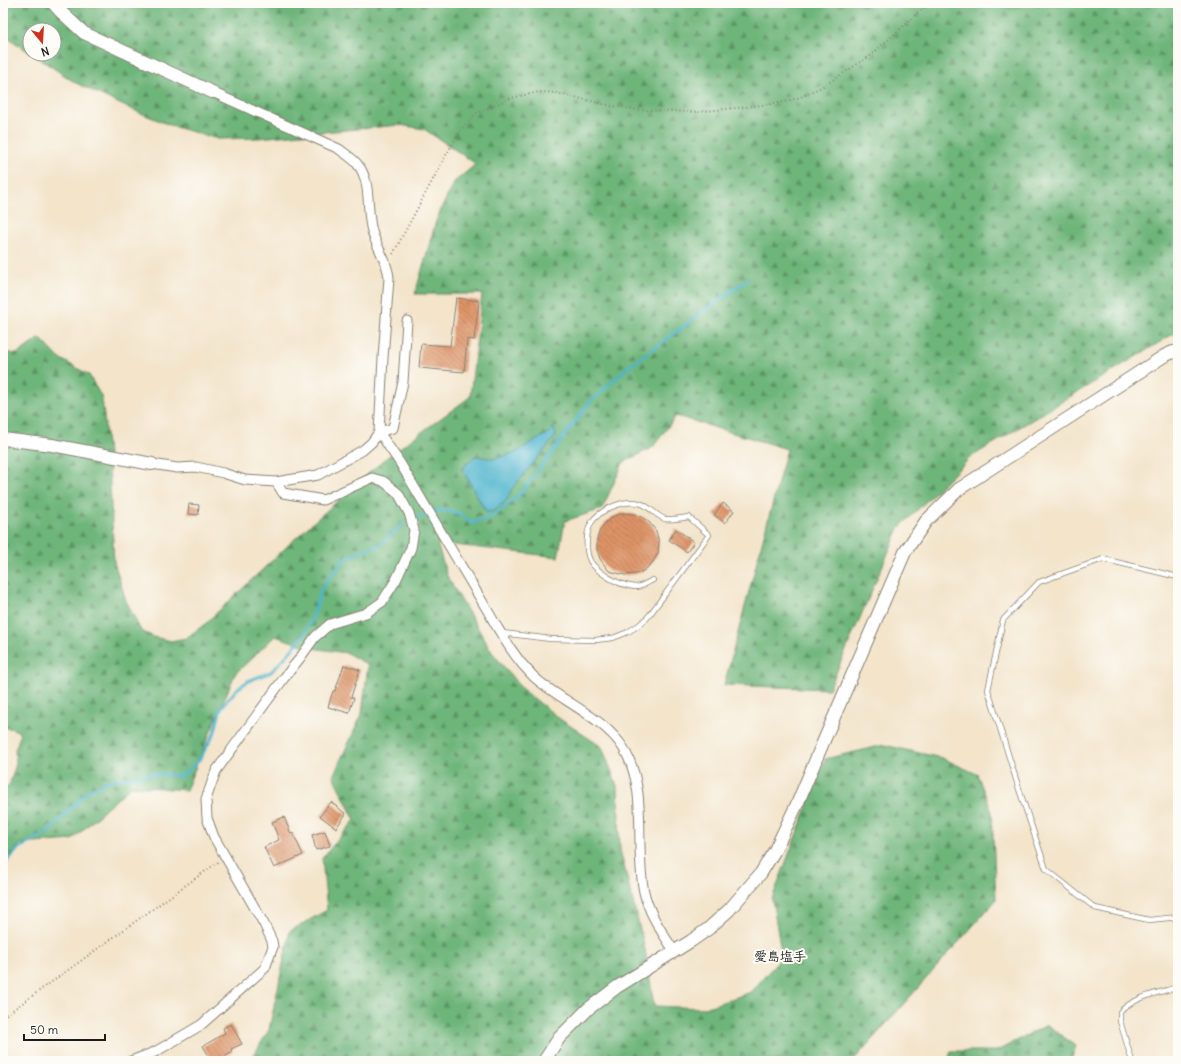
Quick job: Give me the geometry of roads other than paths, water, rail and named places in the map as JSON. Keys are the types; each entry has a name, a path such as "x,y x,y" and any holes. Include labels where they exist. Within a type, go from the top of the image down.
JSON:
{"street":[{"path":"3,439 52,445 177,468 196,467 245,480 276,482 318,475 363,450 372,442 379,432 389,270 374,240 371,230 366,185 359,166 338,149 84,33 53,3"},
{"path":"379,432 393,428 403,382 406,321"},
{"path":"544,1061 559,1038 588,1009 617,987 708,929 729,910 761,873 775,850 798,802 905,552 926,520 959,489 992,467 1164,356 1173,352 1178,353"},
{"path":"379,432 400,463 513,652 533,676 598,722 616,738 624,749 634,770 636,782 644,892 654,921 674,951"},
{"path":"131,1061 155,1052 201,1025 265,968 273,947 272,941 264,924 214,837 207,818 206,799 216,772 315,637 330,624 366,613 382,602 396,580 411,548 414,530 409,513 398,493 383,481 372,478 323,500 283,493 276,482"}],"lane":[{"path":"500,632 551,640 595,640 614,638 628,632 639,626 648,617 709,535 689,517 666,519 640,503 629,502 616,505 594,520 588,530 586,543 592,564 606,576 622,584 638,587 653,580"},
{"path":"1178,577 1103,559 1039,582 1003,620 988,690 1046,869 1095,908 1150,920 1178,918"},
{"path":"1132,1061 1120,1021 1120,1012 1135,1001 1178,987"}],"water":[{"path":"554,428 556,436 511,490 507,500 493,512 486,512 462,469 475,456 494,459 517,452 546,435"}],"waterway":[{"path":"412,519 442,510 458,513 472,523 495,515 520,494 589,403 627,368 748,279"},
{"path":"3,866 18,849 49,831 88,791 108,781 139,775 157,774 182,776 199,760 214,734 221,708 236,690 248,681 271,672 290,652 303,635 314,614 320,592 331,575 345,559 363,550 380,545 403,524"}],"district":[{"name":"愛島塩手","path":"780,956"}]}
